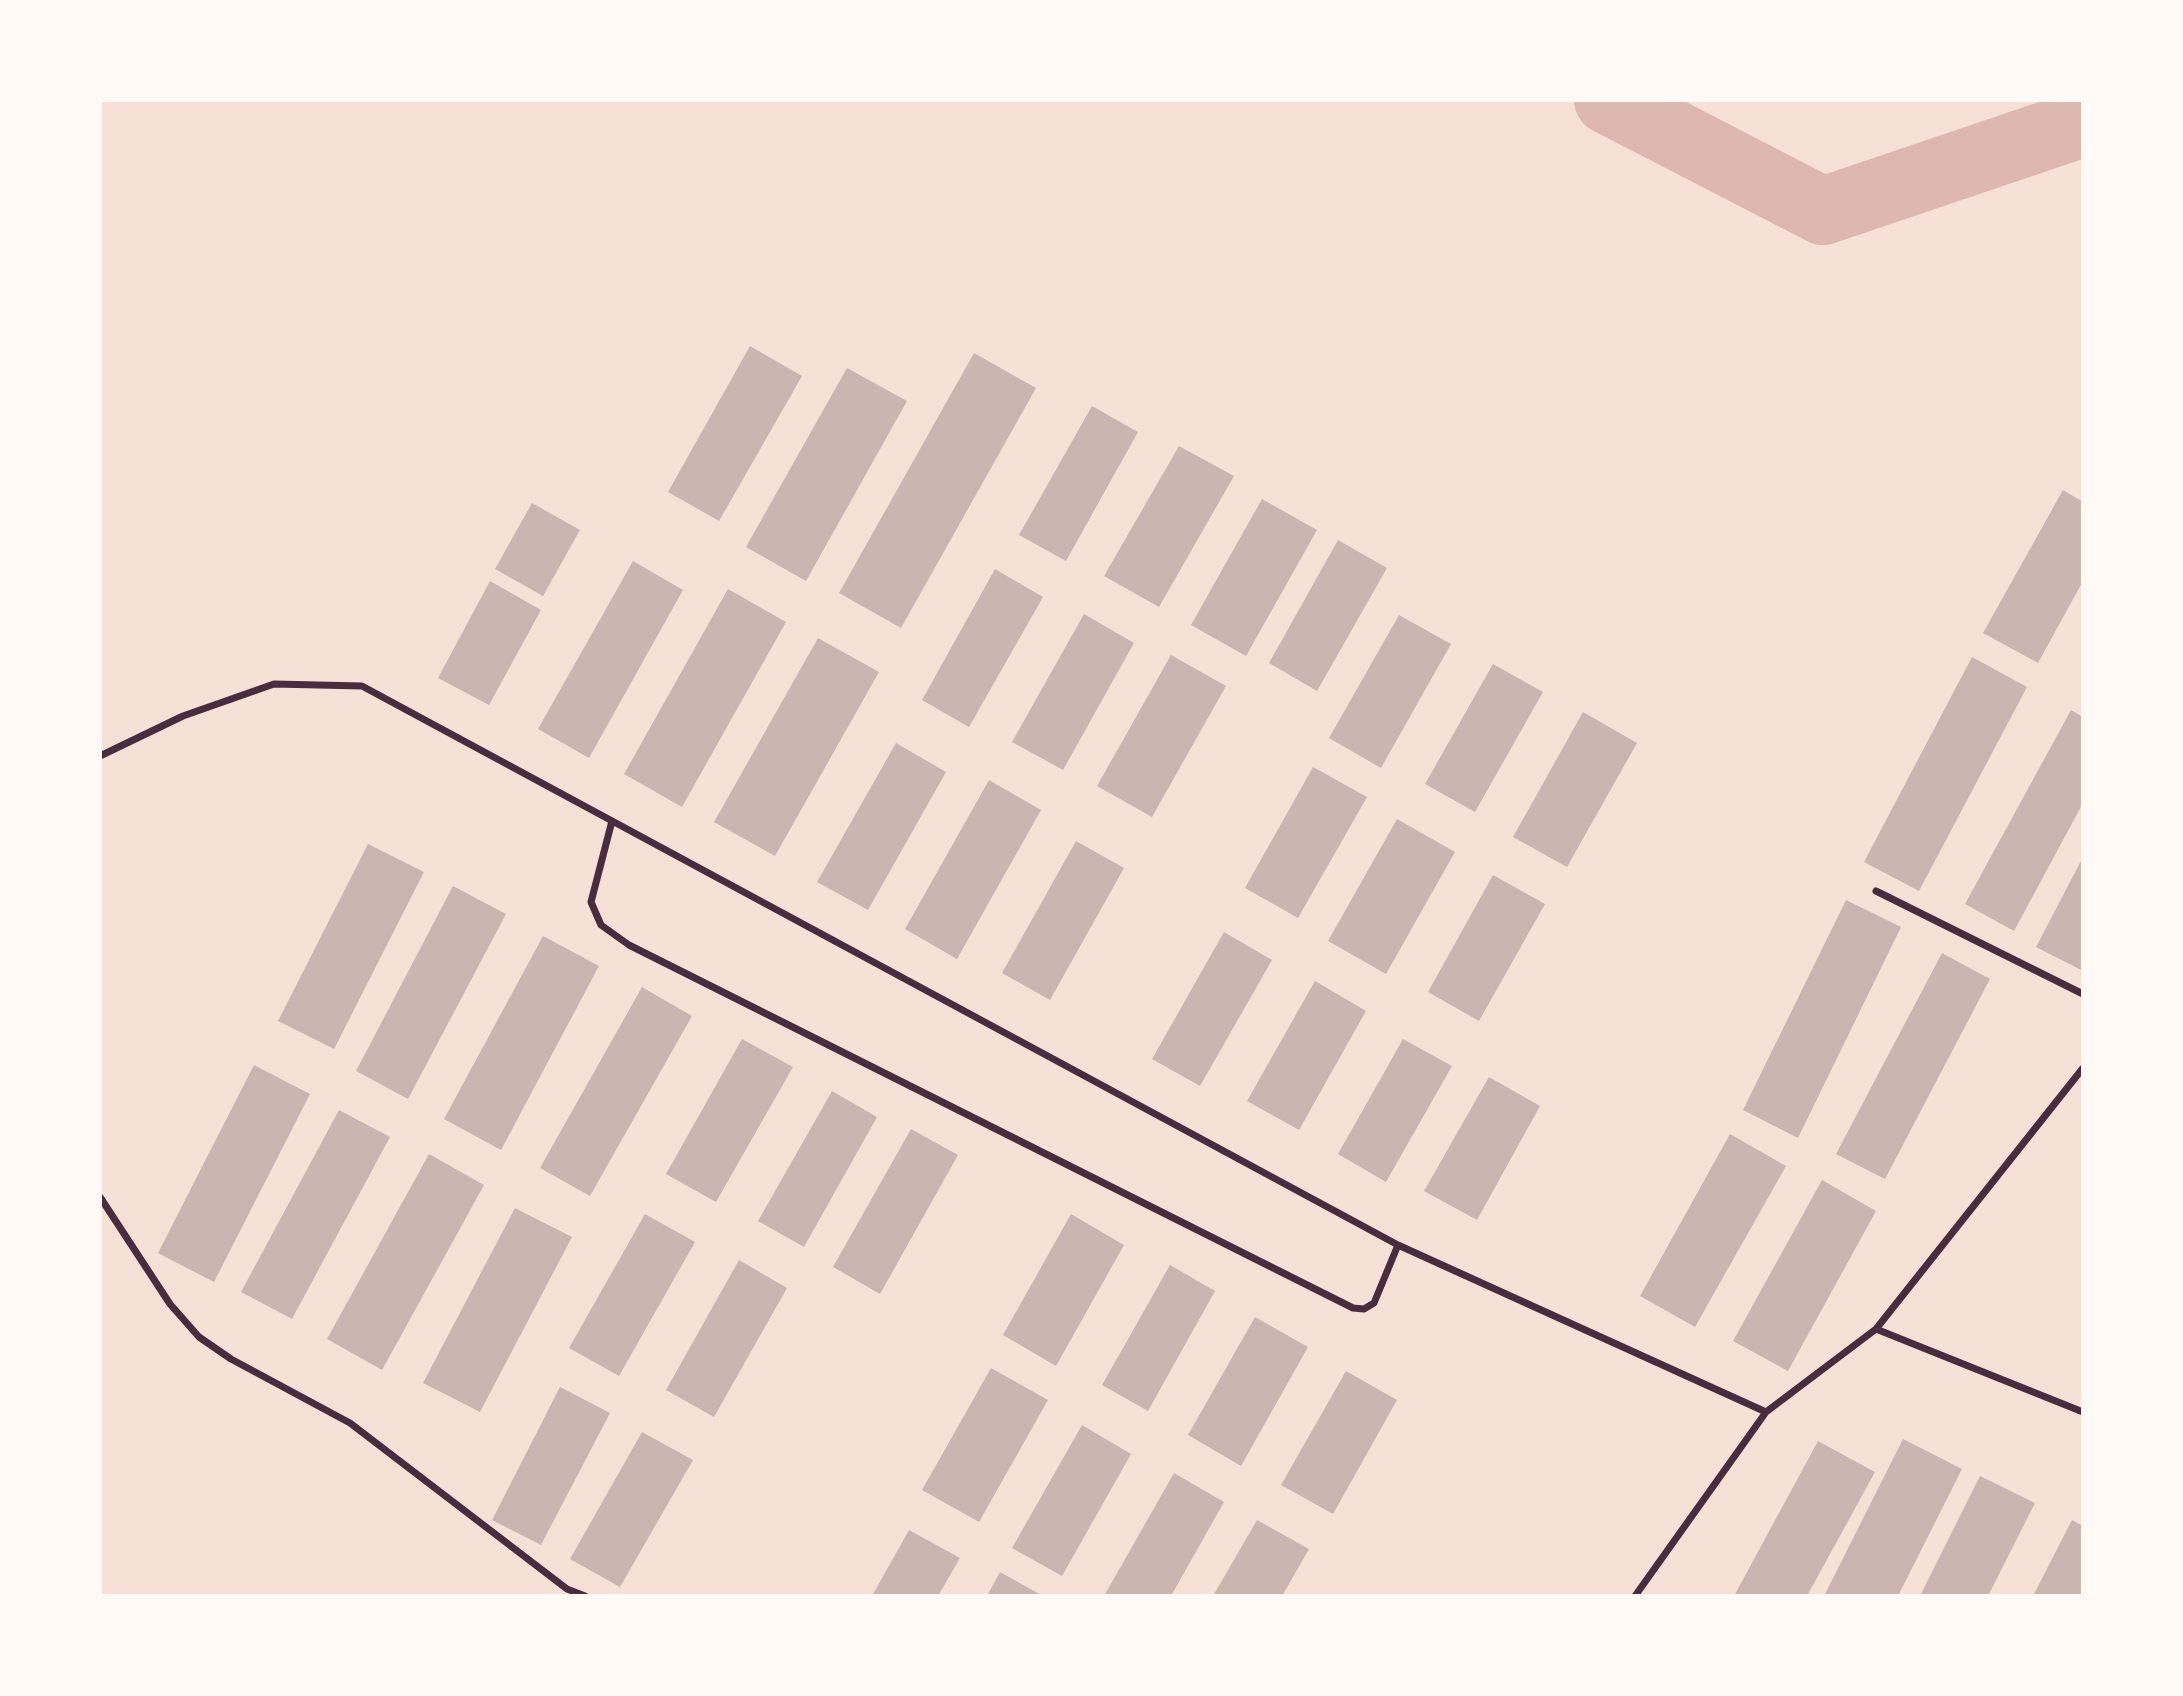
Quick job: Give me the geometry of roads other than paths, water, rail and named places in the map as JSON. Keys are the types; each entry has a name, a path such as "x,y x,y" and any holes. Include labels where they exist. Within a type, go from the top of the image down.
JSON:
{"street":[{"path":"100,756 183,716 274,684 362,686 1398,1245 1766,1412"},
{"path":"612,821 590,902 601,925 629,945 1353,1308 1364,1309 1374,1303 1398,1245"},
{"path":"1876,891 2083,994"},
{"path":"1637,1596 1766,1412 1877,1329 2083,1068"},
{"path":"100,1197 170,1304 199,1337 231,1359 350,1423 567,1589 585,1596"},
{"path":"1877,1329 2083,1412"}],"waterway":[{"path":"1608,100 1823,211 2083,123"}]}
